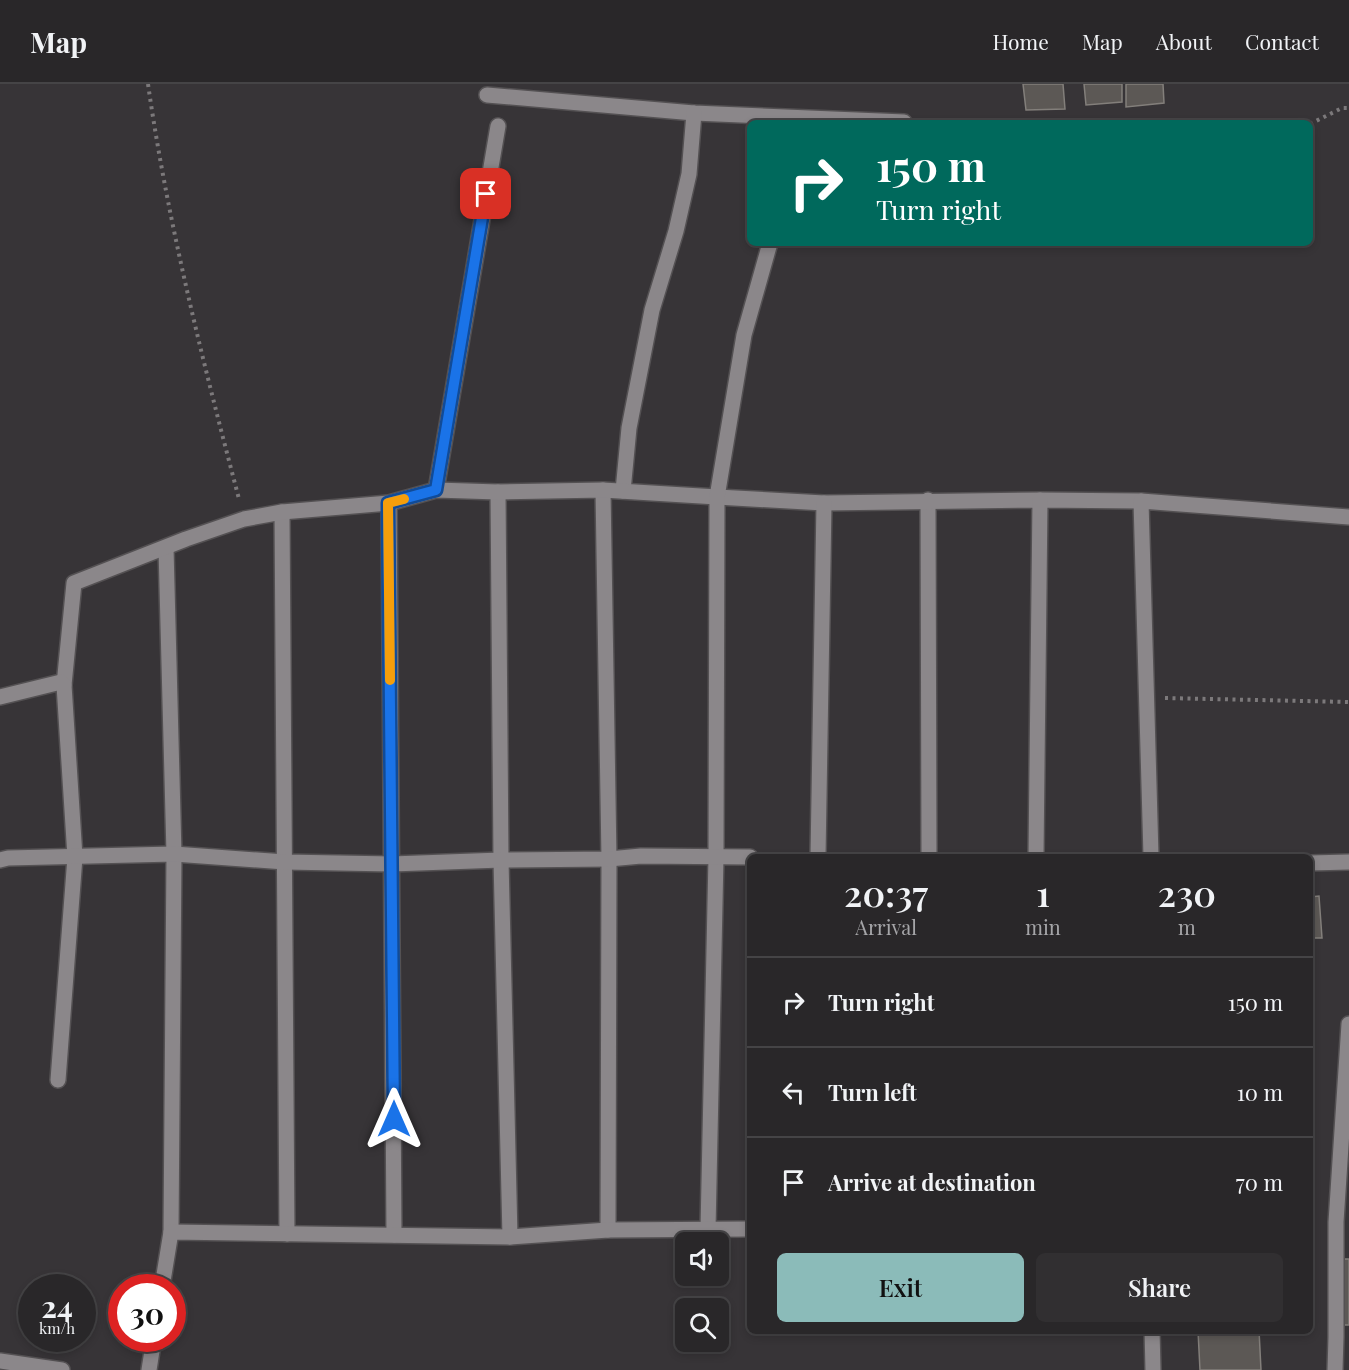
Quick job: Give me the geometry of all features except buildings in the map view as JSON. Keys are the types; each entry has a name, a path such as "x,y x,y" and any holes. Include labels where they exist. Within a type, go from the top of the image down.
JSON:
{"street":[{"path":"487,95 786,120"},
{"path":"623,491 629,428 652,310 676,231 689,174 694,113"},
{"path":"436,490 498,126"},
{"path":"708,1229 716,857 717,497 744,335 769,246"},
{"path":"58,1080 75,857 64,685 74,583 244,519 282,512 388,503 436,490 498,492 603,490 824,503 928,500 1141,501 1349,517"},
{"path":"603,490 609,859 608,1230"},
{"path":"498,492 501,860 510,1237"},
{"path":"928,500 929,854"},
{"path":"1036,854 1040,500"},
{"path":"1141,501 1151,854"},
{"path":"388,503 394,1235"},
{"path":"818,854 824,503"},
{"path":"282,512 287,1234"},
{"path":"164,1274 171,1232 174,854 166,548"},
{"path":"0,697 61,682 64,685"},
{"path":"0,860 174,854 285,862 392,864 609,859 640,856 747,857"},
{"path":"1313,863 1349,862"},
{"path":"1335,1370 1349,1024"},
{"path":"171,1232 510,1237 608,1230 747,1228"},
{"path":"1152,1334 1153,1370"},
{"path":"149,1370 152,1352"},
{"path":"0,1361 62,1370"}],"path":[{"path":"148,84 166,189 202,355 244,519"},
{"path":"1313,122 1342,108 1349,108"},
{"path":"1147,698 1349,702"}],"slow traffic":[{"path":"390,680 388,503 404,499"}],"route":[{"path":"394,1119 388,503 436,490 486,194"}]}
